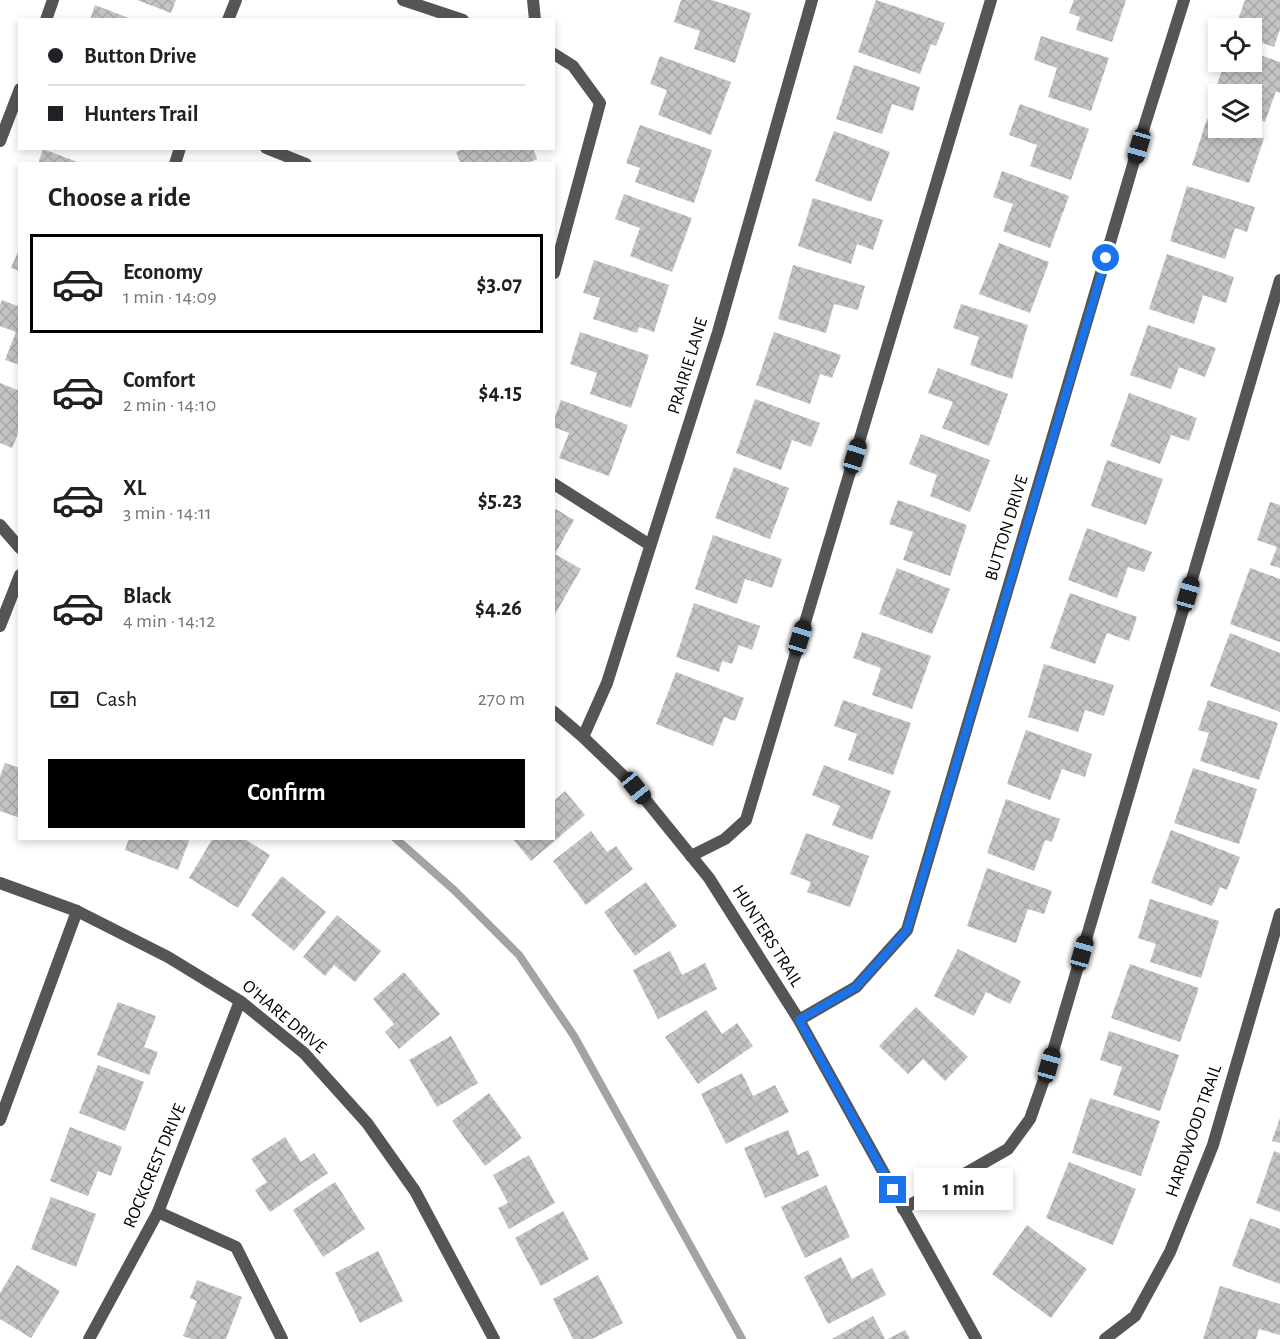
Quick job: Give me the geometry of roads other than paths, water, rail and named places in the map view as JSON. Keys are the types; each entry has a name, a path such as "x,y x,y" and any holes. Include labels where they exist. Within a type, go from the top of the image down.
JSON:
{"street":[{"path":"47,18 53,0"},
{"path":"229,18 236,0"},
{"path":"403,0 457,18"},
{"path":"533,0 535,18"},
{"name":"PRAIRIE LANE","path":"583,737 607,683 718,332 812,0"},
{"path":"691,856 725,839 746,820 992,0"},
{"name":"BUTTON DRIVE","path":"799,1020 856,987 907,930 1184,0"},
{"path":"555,55 573,66 600,103 555,269"},
{"path":"0,141 18,94"},
{"path":"271,150 301,162"},
{"path":"903,1209 1008,1149 1030,1119 1049,1065 1280,280"},
{"path":"555,485 650,545"},
{"path":"0,525 18,546"},
{"path":"0,626 18,580"},
{"name":"HUNTERS TRAIL","path":"555,713 636,788 709,878 799,1020 976,1339"},
{"name":"O'HARE DRIVE","path":"0,883 77,911 168,957 240,1001 304,1053 367,1123 415,1191 494,1339"},
{"path":"0,1120 77,911"},
{"name":"HARDWOOD TRAIL","path":"1105,1339 1135,1316 1170,1252 1213,1145 1280,914"},
{"name":"ROCKCREST DRIVE","path":"89,1339 158,1212 240,1001"},
{"path":"158,1212 236,1247 282,1339"}],"waterway":[{"path":"397,840 454,890 519,955 574,1036 742,1339"}]}
